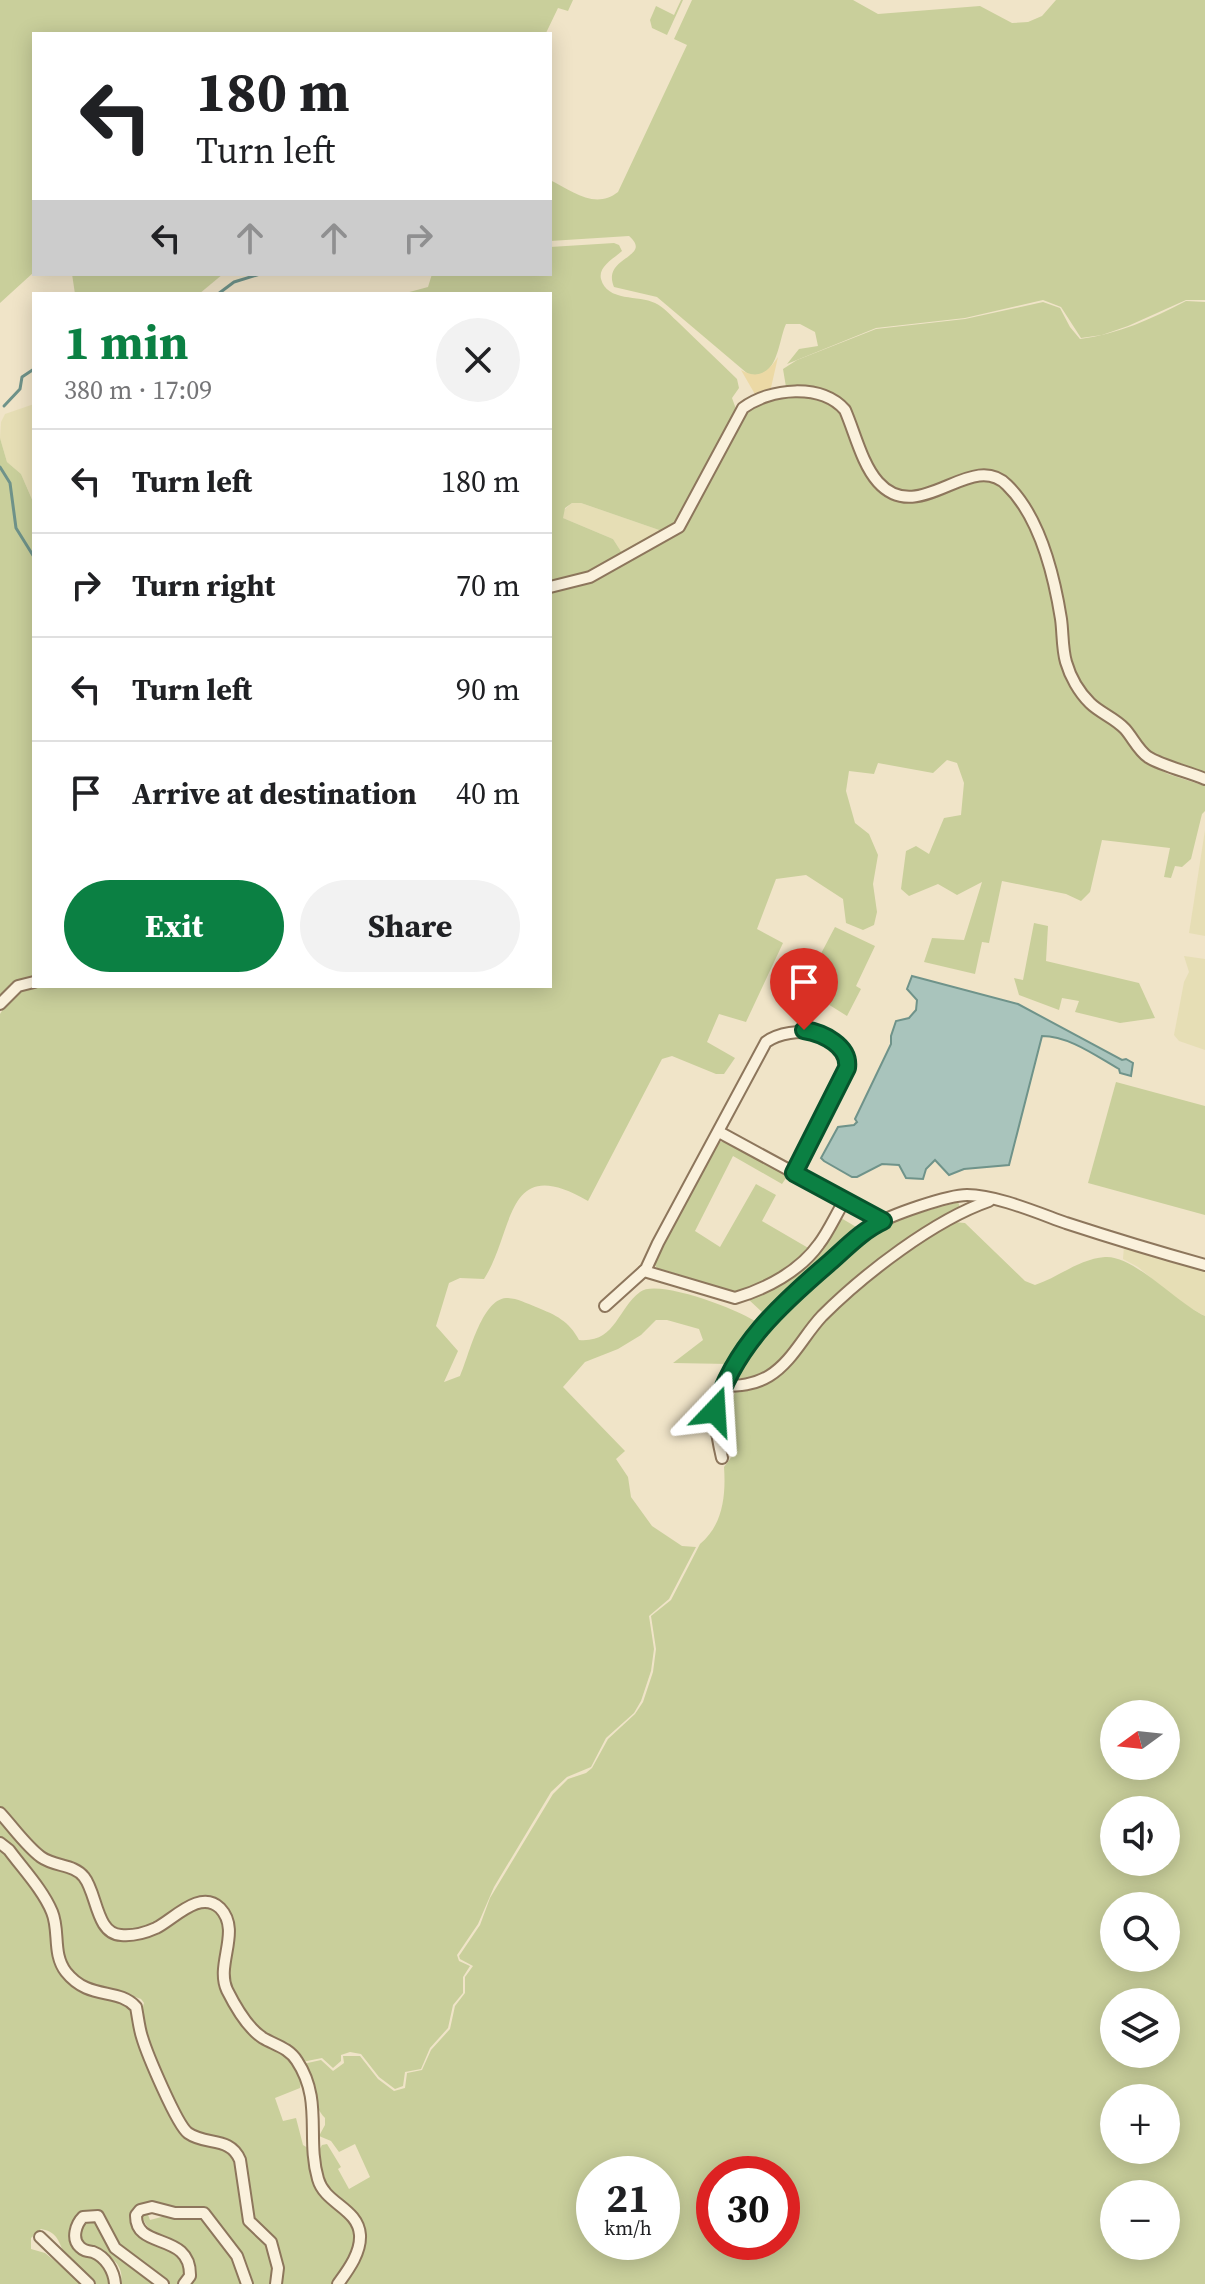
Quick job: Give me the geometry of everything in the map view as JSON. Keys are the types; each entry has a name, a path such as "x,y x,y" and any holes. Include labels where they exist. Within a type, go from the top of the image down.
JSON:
{"street":[{"path":"552,586 590,577 679,527 743,408 756,399 789,392 827,397 845,410 869,470 876,481 894,494 905,497 929,494 988,473 1009,487 1024,507 1037,534 1054,582 1066,661 1072,677 1091,704 1124,727 1151,759 1205,779"},
{"path":"0,1004 18,986 32,982"},
{"path":"605,1306 644,1271 766,1042 774,1036 804,1030 831,1040 844,1051 848,1061 794,1173"},
{"path":"719,1132 883,1221"},
{"path":"722,1458 715,1411 722,1386 743,1350 768,1319 860,1237 883,1221 952,1197 967,1195 1205,1265"},
{"path":"644,1271 735,1298 750,1294 803,1262 819,1245 845,1200"},
{"path":"722,1386 752,1384 774,1373 824,1315 875,1272 927,1231 972,1206 991,1200"},
{"path":"0,1813 39,1856 82,1874 104,1924 118,1936 143,1933 200,1902 213,1904 222,1911 229,1933 222,1970 227,1989 256,2033 294,2056 303,2071 314,2105 314,2152 319,2183 331,2199 354,2217 359,2226 360,2244 338,2284"},
{"path":"0,1843 9,1850 52,1912 58,1956 67,1973 88,1991 125,1998 136,2007 142,2036 181,2126 195,2137 228,2144 237,2151 249,2221 271,2242 278,2268 276,2284"},
{"path":"184,2284 190,2276 186,2255 179,2248 138,2228 136,2215 140,2210 152,2207 175,2213 204,2213 237,2256 247,2284"},
{"path":"115,2284 115,2278 103,2259 77,2243 76,2226 83,2217 98,2216 115,2248 163,2284"},
{"path":"40,2237 89,2284"}],"shaded area":[{"path":"32,405 32,499 21,474 7,462 0,438 5,414"},
{"path":"572,503 581,503 662,531 622,553 613,539 563,518 562,512"},
{"path":"1205,830 1205,936 1189,933"},
{"path":"1184,956 1205,959 1205,1050 1179,1041 1174,1035 1184,982 1189,972"},
{"path":"1124,1246 1205,1270 1205,1316 1180,1302 1138,1267 1123,1259"}],"green space":[{"path":"0,0 573,0 568,11 558,8 546,32 32,32 32,274 0,303"},
{"path":"681,0 667,35 652,28 650,20 656,6 674,15"},
{"path":"692,0 853,0 878,14 980,6 1012,23 1028,22 1042,16 1056,0 1205,0 1205,300 1186,300 1128,326 1081,338 1061,307 1043,300 965,318 876,328 787,364 799,349 818,346 815,332 800,324 786,324 771,366 758,375 748,374 657,297 614,287 614,269 635,249 635,243 629,236 552,241 552,181 592,199 609,197 618,192 687,45 674,39"},
{"path":"619,245 622,251 602,271 604,286 617,295 662,307 737,379 739,388 732,398 736,409 733,421 676,524 662,531 581,503 572,503 565,508 563,518 613,539 622,553 590,573 552,582 552,292 409,292 428,287 431,276 552,276 552,247"},
{"path":"72,276 221,276 201,292 75,292"},
{"path":"1186,301 1205,302 1205,776 1149,752 1101,708 1080,682 1071,661 1067,618 1052,565 1032,514 1013,484 997,472 980,470 912,492 895,490 875,472 854,422 840,401 820,389 786,387 783,369 797,360 876,329 965,319 1043,302 1060,308 1080,339 1134,325"},
{"path":"790,395 827,399 844,415 872,482 891,498 917,501 978,478 998,481 1020,508 1041,551 1050,580 1071,687 1085,706 1125,735 1147,763 1168,774 1205,786 1205,811 1191,859 1182,867 1175,866 1171,878 1164,877 1170,848 1102,840 1090,892 1081,901 1066,894 1002,881 989,943 982,942 975,974 924,962 932,938 964,940 982,882 957,895 938,884 909,896 901,889 906,851 916,846 929,854 944,818 961,815 964,783 957,763 947,760 933,773 878,763 874,774 849,771 846,791 855,823 869,834 878,855 873,884 877,912 874,925 863,930 846,923 843,899 806,875 776,879 757,929 783,943 746,1022 719,1014 707,1042 735,1058 724,1074 716,1074 672,1056 662,1059 588,1201 561,1188 541,1186 526,1191 508,1220 484,1279 460,1278 449,1283 436,1326 458,1351 444,1382 460,1376 483,1318 497,1301 506,1298 556,1316 571,1328 579,1340 601,1336 608,1331 632,1299 649,1289 699,1297 758,1323 729,1364 673,1363 703,1340 699,1329 656,1320 641,1335 618,1349 585,1362 563,1387 625,1451 616,1459 628,1477 631,1497 652,1526 682,1546 696,1547 669,1599 649,1616 654,1649 651,1671 641,1701 634,1713 606,1738 591,1767 567,1777 551,1792 494,1887 478,1924 457,1955 459,1961 470,1966 463,1977 463,1993 453,2005 448,2028 430,2048 421,2069 405,2072 403,2086 395,2089 379,2077 361,2054 350,2052 341,2055 341,2061 333,2068 322,2058 302,2062 254,2025 235,2001 230,1987 231,1942 217,1900 205,1898 194,1901 141,1931 127,1933 110,1927 89,1879 44,1855 0,1808 0,1014 14,992 32,987 552,988 552,590 592,580 674,535 753,404"},
{"path":"0,438 7,462 21,474 32,499 32,978 20,980 0,998"},
{"path":"1034,923 1048,926 1046,961 1139,983 1155,1018 1120,1023 1075,1012 1079,1001 1062,998 1059,1010 1019,995 1014,978 1023,980"},
{"path":"835,927 875,946 856,986 861,989 847,1016 823,1001 835,976 815,965"},
{"path":"1116,1082 1205,1106 1205,1215 1088,1183"},
{"path":"726,1142 788,1175 782,1184 733,1156 695,1231 720,1247 756,1184 776,1195 762,1221 810,1249 766,1282 739,1293 657,1268 654,1264 715,1144"},
{"path":"958,1202 960,1207 892,1255 768,1373 755,1379 736,1378 735,1373 748,1354 781,1314 818,1275 858,1242 886,1225"},
{"path":"841,1218 863,1231 770,1308 762,1312 748,1299 803,1267 821,1250"},
{"path":"954,1222 965,1223 1025,1281 1035,1285 1086,1261 1116,1258 1129,1263 1205,1316 1205,2284 342,2284 364,2237 324,2180 318,2156 322,2145 327,2144 341,2167 338,2169 349,2189 370,2177 355,2144 339,2152 331,2141 319,2136 325,2118 317,2106 303,2064 321,2060 333,2071 344,2063 343,2056 360,2056 378,2079 394,2091 405,2088 407,2073 422,2070 431,2050 450,2029 455,2006 465,1993 465,1977 473,1966 459,1956 480,1925 490,1898 553,1794 568,1779 592,1768 608,1739 635,1714 643,1702 653,1672 656,1649 651,1616 671,1600 700,1544 714,1528 721,1509 724,1467 736,1445 730,1412 735,1392 752,1388 777,1374 852,1296 923,1240"},
{"path":"0,1821 36,1858 72,1871 86,1887 99,1925 122,1939 203,1906 216,1911 222,1919 224,1930 220,1970 226,1996 243,2022 296,2066 300,2088 275,2098 283,2121 296,2118 303,2145 308,2148 312,2175 356,2227 357,2244 334,2284 281,2284 278,2258 251,2214 242,2151 231,2144 196,2133 187,2125 168,2093 151,2051 141,1999 95,1990 74,1977 64,1957 55,1919 23,1865 0,1838"},
{"path":"0,1848 44,1903 52,1923 53,1954 57,1965 81,1990 126,2003 133,2009 142,2046 178,2129 190,2140 219,2147 237,2159 245,2218 271,2250 274,2267 272,2284 249,2284 230,2240 209,2209 179,2210 146,2204 131,2212 135,2231 140,2237 181,2255 187,2271 179,2284 168,2284 116,2247 98,2213 92,2211 77,2217 82,2252 105,2269 110,2284 94,2284 69,2260 55,2235 41,2229 31,2238 31,2249 45,2253 83,2284 0,2284"},
{"path":"147,2212 150,2220 169,2215 203,2216 233,2257 243,2284 189,2284 195,2275 187,2253 147,2226 142,2216"},
{"path":"97,2220 105,2236 156,2284 121,2284 115,2261 79,2243 83,2221"}],"sand":[{"path":"778,357 770,392 756,396 741,370 762,373"}],"water":[{"path":"912,976 1018,1004 1133,1063 1131,1076 1120,1073 1119,1069 1072,1043 1042,1036 1009,1165 964,1169 949,1175 935,1160 926,1169 923,1179 906,1178 899,1165 882,1164 852,1177 821,1158 838,1127 857,1122 855,1119 891,1044 896,1021 909,1018 916,1010 917,1000 907,989"}],"waterway":[{"path":"221,292 234,282 254,276"},
{"path":"4,406 20,389 22,377 32,370"},
{"path":"0,467 10,483 16,528 32,554"}],"route":[{"path":"715,1411 731,1367 768,1319 816,1274 883,1221 794,1173 848,1061 844,1051 831,1040 804,1030"}]}
